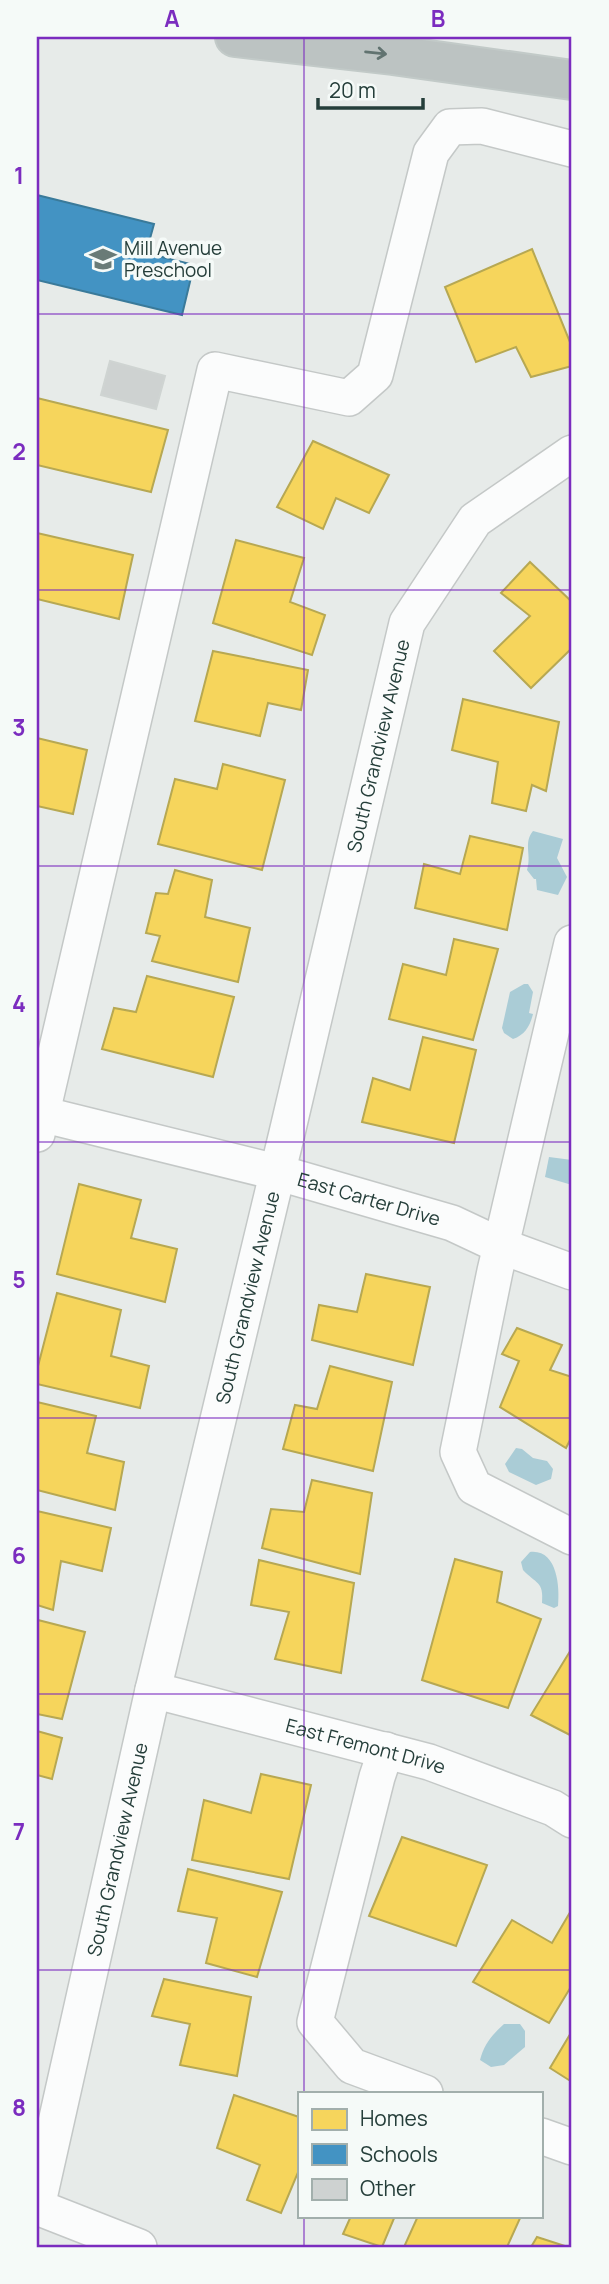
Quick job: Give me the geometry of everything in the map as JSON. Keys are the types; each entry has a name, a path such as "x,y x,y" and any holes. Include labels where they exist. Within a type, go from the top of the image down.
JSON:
{"highway":[{"path":"235,37 393,55 572,80"}],"street":[{"path":"38,1121 215,370 349,397 375,376 431,153 450,127 482,126 572,149"},
{"name":"South Grandview Avenue","path":"37,2207 153,1690 407,623 475,520 572,453"},
{"path":"572,943 501,1246 458,1452 474,1487 572,1537"},
{"name":"East Carter Drive","path":"38,1121 276,1172 452,1223 501,1246 572,1272"},
{"name":"East Fremont Drive","path":"153,1690 442,1766 553,1808 572,1820"},
{"path":"386,1751 377,1777 315,2022 352,2067 422,2092"},
{"path":"542,2136 572,2147"},
{"path":"37,2207 139,2247"}],"water":[{"path":"533,831 563,839 557,858 567,877 558,895 537,890 536,879 527,870 528,845"},
{"path":"528,984 533,992 529,1013 533,1014 526,1030 513,1039 504,1033 502,1028 510,992"},
{"path":"549,1157 572,1160 572,1185 545,1177"},
{"path":"516,1448 522,1449 533,1458 547,1461 553,1469 551,1479 536,1485 509,1472 505,1464"},
{"path":"530,1552 546,1556 555,1570 558,1606 554,1608 542,1603 540,1587 523,1570 521,1562"},
{"path":"504,2024 520,2024 525,2031 525,2047 504,2065 491,2067 480,2060 489,2040"}],"building: Homes":[{"path":"532,249 572,347 572,366 531,377 516,347 476,362 445,287"},
{"path":"37,398 168,430 151,492 37,465"},
{"path":"313,441 389,475 369,513 336,498 323,529 277,507"},
{"path":"37,533 133,555 119,619 37,599"},
{"path":"236,540 304,558 290,602 325,615 312,655 213,623"},
{"path":"530,562 572,602 572,648 531,688 494,651 530,616 501,593"},
{"path":"213,651 308,670 301,710 268,703 260,736 195,721"},
{"path":"463,699 559,722 546,791 532,785 526,811 492,803 498,762 452,750"},
{"path":"37,738 87,750 73,814 37,806"},
{"path":"223,764 285,780 262,870 158,844 175,779 217,789"},
{"path":"470,836 523,848 507,930 415,908 424,864 460,874"},
{"path":"175,870 212,880 205,917 250,928 238,982 152,961 160,936 146,933 156,893 168,894"},
{"path":"454,939 498,949 473,1040 389,1019 403,964 446,975"},
{"path":"147,976 234,997 213,1077 102,1049 114,1008 136,1012"},
{"path":"423,1037 476,1050 454,1143 362,1122 373,1078 410,1090"},
{"path":"79,1184 141,1200 131,1238 177,1249 165,1302 57,1274"},
{"path":"366,1274 430,1287 413,1365 312,1340 319,1305 357,1312"},
{"path":"57,1293 121,1310 111,1356 149,1366 140,1408 37,1384 37,1370"},
{"path":"517,1328 562,1345 550,1370 572,1377 572,1436 566,1448 500,1407 519,1361 502,1354"},
{"path":"330,1366 392,1382 373,1471 283,1449 295,1405 317,1409"},
{"path":"37,1402 96,1416 87,1453 124,1462 115,1510 37,1490"},
{"path":"312,1480 372,1493 360,1574 262,1548 271,1509 304,1512"},
{"path":"37,1511 111,1528 102,1571 61,1561 53,1610 37,1605"},
{"path":"455,1559 502,1572 497,1602 541,1619 508,1708 422,1680"},
{"path":"259,1560 354,1583 341,1673 275,1659 289,1612 251,1605"},
{"path":"38,1620 85,1632 62,1719 37,1714"},
{"path":"572,1648 572,1736 531,1715"},
{"path":"37,1731 62,1738 52,1779 37,1775"},
{"path":"261,1774 311,1785 289,1879 192,1860 204,1800 251,1813"},
{"path":"402,1837 487,1865 456,1946 369,1916"},
{"path":"188,1869 282,1892 257,1977 206,1963 217,1918 178,1911"},
{"path":"572,1909 572,1985 549,2023 473,1982 512,1920 552,1943"},
{"path":"164,1979 251,1997 237,2076 180,2065 190,2024 152,2016"},
{"path":"572,2031 572,2082 550,2068"},
{"path":"234,2095 298,2117 298,2172 281,2213 247,2200 260,2165 217,2148"},
{"path":"350,2218 394,2218 382,2247 343,2234"},
{"path":"417,2218 520,2218 507,2247 404,2247"},
{"path":"537,2237 568,2247 531,2247"}],"building: Schools":[{"name":"Mill Avenue Preschool","path":"37,195 154,224 146,253 194,265 182,315 37,280"}],"building: Other":[{"path":"110,361 165,376 156,409 101,395"}],"place":[{"name":"Mill Avenue Preschool","path":"103,259"}]}
